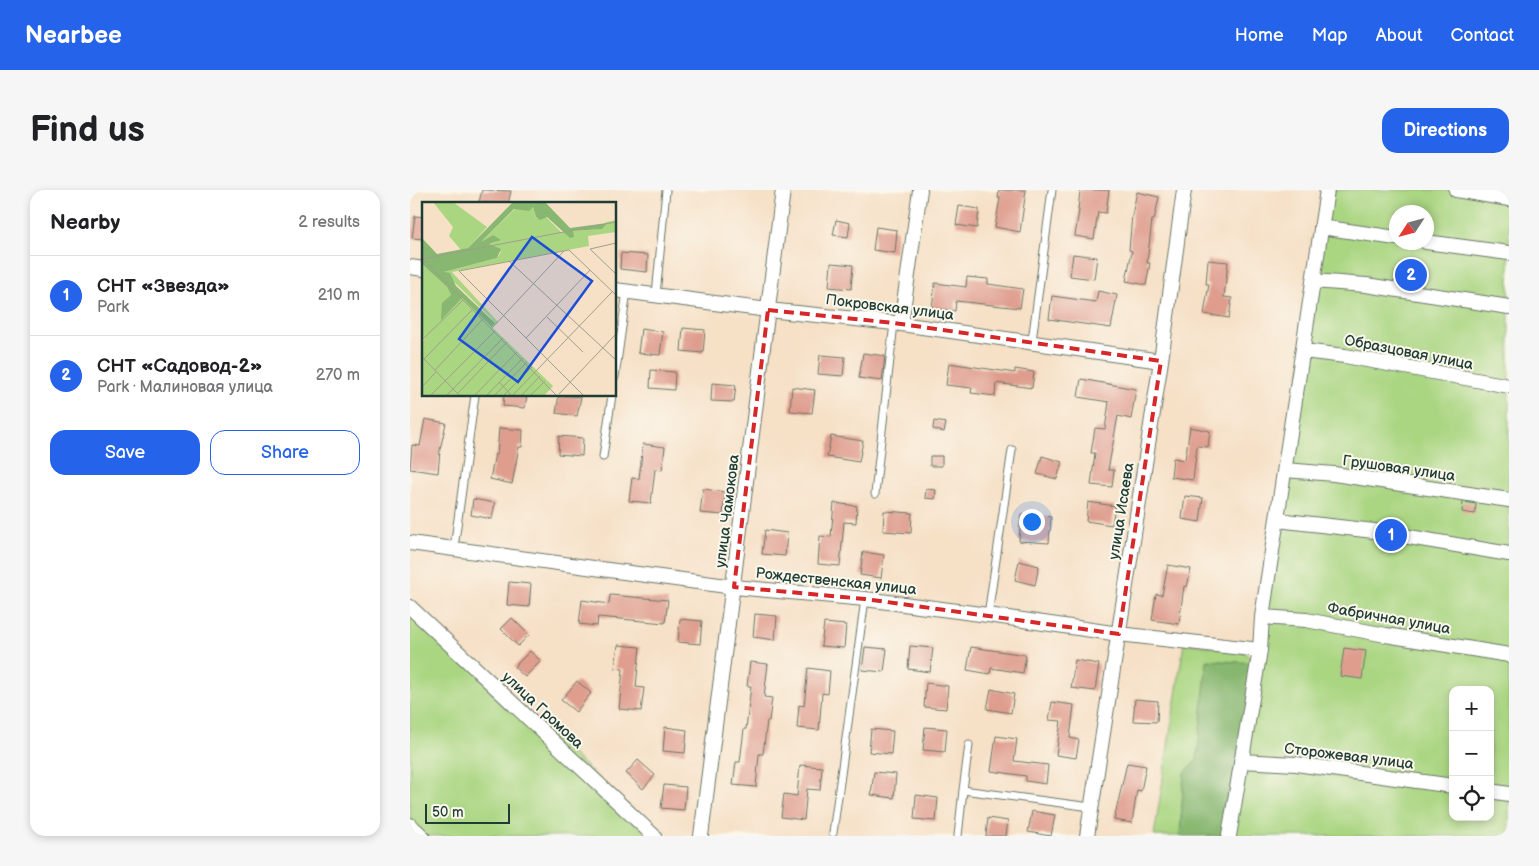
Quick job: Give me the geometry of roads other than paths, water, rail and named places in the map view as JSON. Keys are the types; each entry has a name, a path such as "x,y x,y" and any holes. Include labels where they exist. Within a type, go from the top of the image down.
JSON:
{"street":[{"name":"улица Чамокова","path":"701,836 783,190"},
{"path":"897,323 920,190"},
{"name":"улица Исаева","path":"1086,836 1161,361 1184,190"},
{"path":"1230,836 1260,650 1262,617 1327,190"},
{"path":"1456,190 1509,199"},
{"path":"1321,227 1389,237"},
{"path":"1434,243 1509,252"},
{"path":"1313,281 1366,286 1509,307"},
{"name":"Покровская улица","path":"621,291 768,310 897,323 1161,361"},
{"name":"Образцовая улица","path":"1302,351 1345,356 1509,386"},
{"name":"Грушовая улица","path":"1284,470 1334,474 1509,500"},
{"path":"1277,520 1374,531 1509,554"},
{"name":"Рождественская улица","path":"410,543 734,587 865,599 1119,634 1260,650"},
{"name":"улица Громова","path":"410,607 654,836"},
{"name":"Фабричная улица","path":"1262,617 1306,620 1509,655"},
{"name":"Сторожевая улица","path":"1241,762 1296,764 1449,785"},
{"path":"1494,792 1509,794"},
{"path":"410,825 422,836"}],"lane":[{"path":"656,295 666,190"},
{"path":"1032,341 1052,190"},
{"path":"616,363 621,291"},
{"path":"875,494 897,323"},
{"path":"454,548 475,396"},
{"path":"603,456 612,396"},
{"path":"988,615 1012,450"},
{"path":"833,833 865,599"},
{"path":"958,836 969,745"},
{"path":"963,790 1091,807"}],"place":[{"name":"СНТ «Садовод-2»","path":"1411,275"},
{"name":"СНТ «Звезда»","path":"1391,535"}]}
